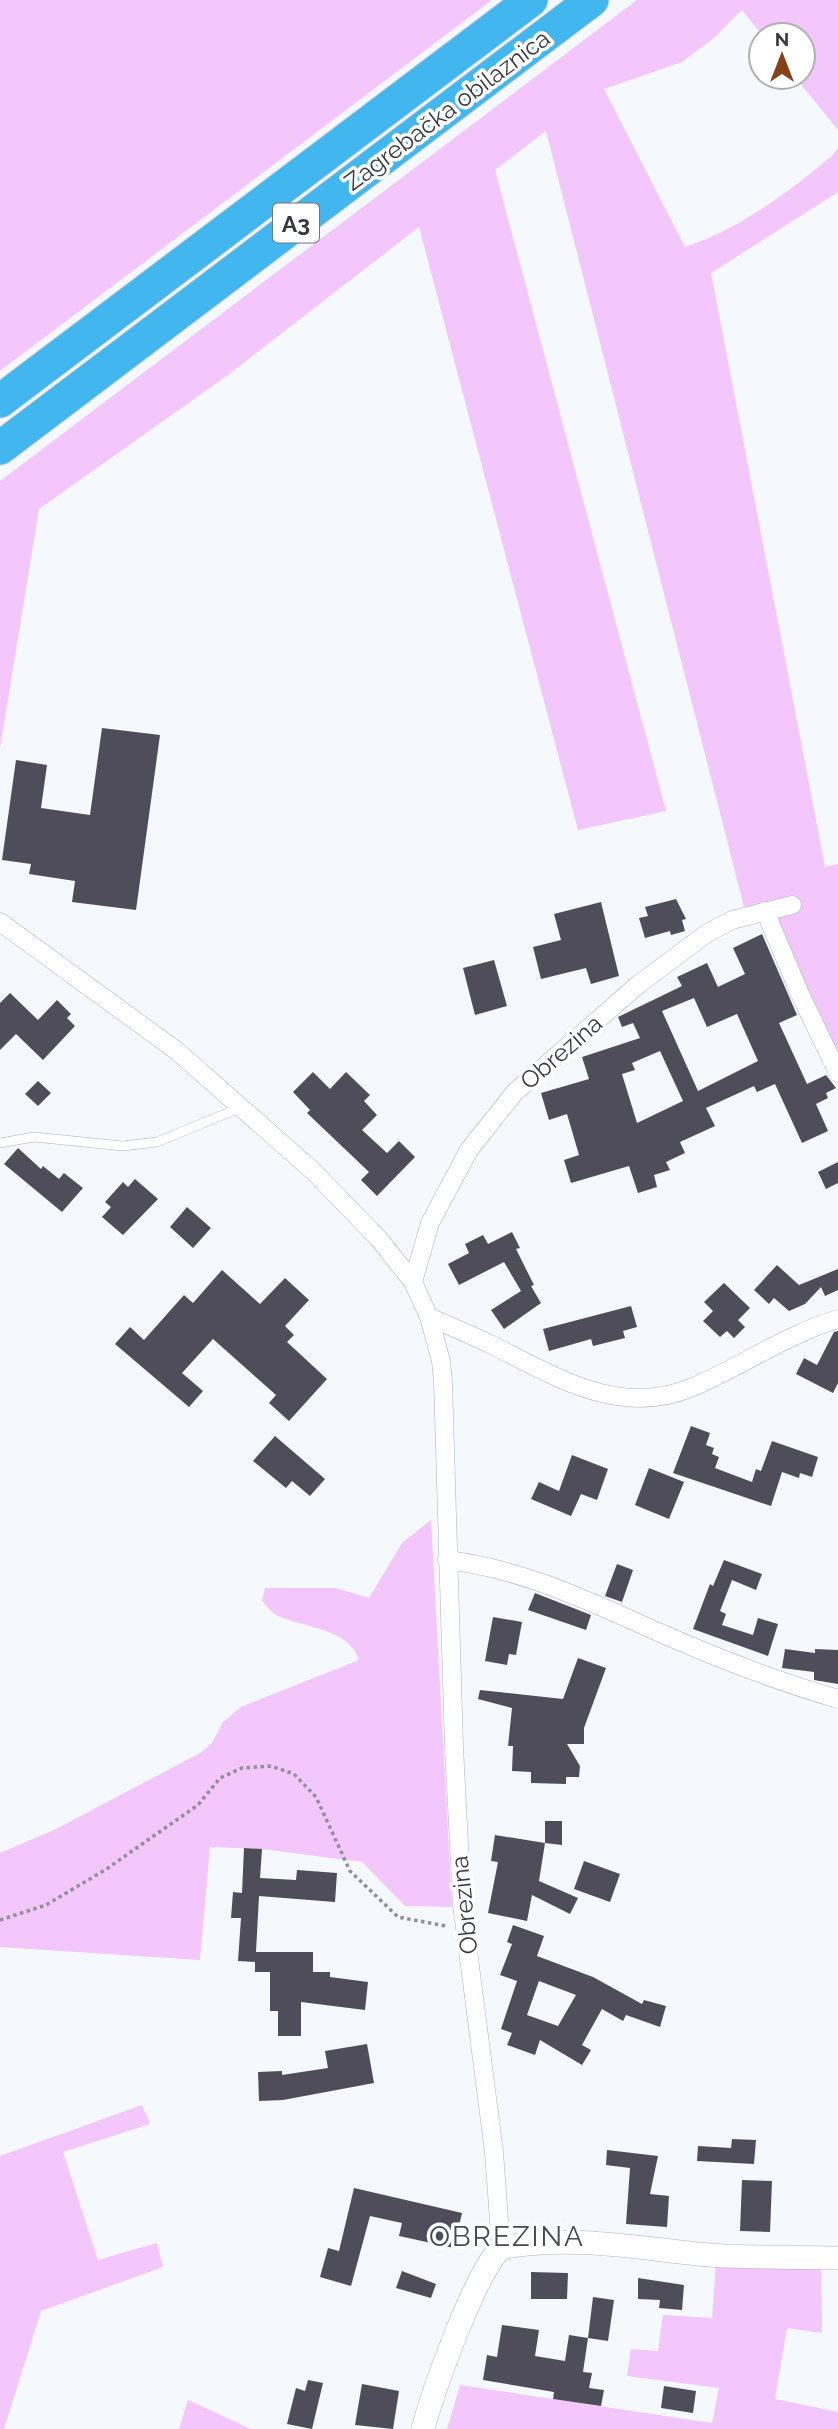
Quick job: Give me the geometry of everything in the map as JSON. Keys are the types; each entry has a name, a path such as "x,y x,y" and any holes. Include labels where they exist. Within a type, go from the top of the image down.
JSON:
{"highway":[{"name":"Zagrebačka obilaznica","path":"0,401 531,0"},
{"name":"Zagrebačka obilaznica","path":"0,448 592,0"}],"street":[{"name":"Obrezina","path":"413,1282 430,1223 469,1150 515,1091 630,992 697,940 732,920 792,905"},
{"path":"765,911 800,994 838,1073"},
{"name":"Obrezina","path":"0,922 177,1051 243,1106 360,1220 413,1282 429,1317 441,1361 443,1382 453,1747 466,1931 494,2152 501,2248"},
{"path":"429,1317 582,1390 631,1398 661,1398 691,1387 812,1328 838,1319"},
{"path":"447,1560 511,1571 777,1681 838,1699"},
{"path":"422,2429 430,2401 485,2269 501,2248 540,2243 583,2244 724,2256 838,2258"}],"lane":[{"path":"0,1143 34,1138 123,1146 157,1142 243,1106"}],"path":[{"path":"0,1920 46,1905 106,1870 198,1805 220,1778 242,1768 271,1766 294,1774 316,1797 350,1871 398,1917 466,1931"}],"shaded area":[{"path":"0,0 492,0 0,371"},
{"path":"637,0 838,0 838,130 806,91 817,91 817,21 751,21 742,10 714,38 682,62 604,89 685,247 725,230 762,209 815,170 838,148 838,192 711,273 825,867 838,864 838,1061 791,956 772,902 744,907 546,131 495,170 666,811 578,830 419,227 228,375 39,509 0,748 0,481"},
{"path":"431,1520 452,1907 405,1906 362,1862 262,1849 210,1847 200,1960 0,1947 0,1853 54,1830 200,1753 212,1743 223,1722 241,1707 359,1660 354,1649 336,1635 274,1613 262,1601 265,1588 336,1588 369,1598 402,1543"},
{"path":"142,2105 150,2124 63,2152 98,2260 157,2243 163,2267 41,2311 4,2429 0,2429 0,2156"},
{"path":"716,2264 821,2266 822,2333 787,2328 775,2399 838,2412 838,2429 447,2429 460,2385 712,2423 719,2388 627,2376 631,2349 658,2351 663,2315 712,2318"},
{"path":"188,2400 251,2429 179,2429"}],"building":[{"path":"102,728 160,735 136,910 72,902 75,881 29,874 31,864 2,860 16,760 47,765 41,808 90,815"},
{"path":"676,899 686,919 682,920 685,931 671,935 670,931 645,938 639,918 648,916 645,907"},
{"path":"601,902 619,976 591,984 586,968 541,979 533,947 561,940 554,914"},
{"path":"762,934 797,1015 779,1023 807,1084 826,1075 836,1088 826,1093 828,1098 816,1104 828,1131 802,1143 775,1084 757,1092 754,1086 706,1108 715,1126 680,1142 685,1153 666,1162 670,1170 654,1175 657,1187 638,1193 629,1166 571,1183 564,1160 579,1155 567,1114 549,1120 541,1093 589,1079 582,1057 640,1038 633,1023 622,1027 618,1017 682,986 677,977 707,963 718,987 745,974 733,948","holes":["694,998 707,1027 737,1014 758,1061 698,1091 662,1011","660,1051 683,1101 637,1123 622,1074 635,1070 632,1063"]},
{"path":"494,960 507,1006 475,1015 463,968"},
{"path":"10,993 38,1020 57,1000 71,1014 67,1018 75,1026 43,1060 16,1034 0,1050 0,1003"},
{"path":"313,1072 330,1089 346,1072 370,1095 364,1101 377,1115 362,1130 387,1153 399,1141 415,1157 377,1196 361,1180 369,1172 307,1113 310,1110 293,1092"},
{"path":"38,1081 51,1093 38,1106 25,1094"},
{"path":"18,1148 41,1169 43,1166 59,1179 64,1173 83,1188 62,1212 4,1164"},
{"path":"838,1162 838,1183 826,1189 818,1172"},
{"path":"135,1179 158,1199 123,1235 102,1217 111,1207 105,1202 123,1182 128,1187"},
{"path":"187,1207 211,1228 193,1248 170,1227"},
{"path":"512,1232 520,1248 516,1249 534,1285 531,1286 541,1303 504,1329 491,1310 521,1291 504,1262 459,1285 448,1264 469,1253 465,1244 483,1235 488,1244"},
{"path":"777,1265 799,1285 838,1269 838,1290 825,1296 821,1287 805,1304 789,1311 774,1298 769,1304 754,1290"},
{"path":"222,1270 260,1304 285,1278 309,1300 285,1326 294,1335 287,1342 327,1379 289,1421 269,1403 276,1395 213,1339 182,1373 203,1391 189,1407 115,1344 130,1327 144,1340 184,1295 193,1303"},
{"path":"724,1283 750,1308 738,1320 745,1327 734,1338 727,1331 720,1337 703,1321 713,1311 704,1302"},
{"path":"631,1306 637,1327 623,1331 625,1338 593,1346 591,1339 549,1351 543,1329"},
{"path":"838,1331 838,1383 833,1393 796,1374 804,1358 817,1365 834,1332"},
{"path":"691,1426 710,1433 706,1445 714,1448 712,1454 719,1457 715,1468 752,1482 756,1469 761,1471 772,1441 818,1457 812,1477 800,1473 799,1478 782,1472 771,1506 673,1473"},
{"path":"275,1436 325,1479 310,1496 292,1481 286,1488 253,1461"},
{"path":"572,1455 608,1469 597,1500 581,1494 571,1516 531,1499 539,1482 559,1491"},
{"path":"649,1468 684,1482 669,1519 635,1505"},
{"path":"724,1560 762,1574 756,1590 732,1580 720,1611 726,1614 722,1625 753,1635 758,1618 778,1624 768,1656 693,1629 710,1584 713,1586"},
{"path":"617,1564 633,1570 622,1602 605,1596"},
{"path":"535,1593 591,1615 586,1630 528,1610"},
{"path":"493,1617 522,1622 516,1655 509,1654 507,1665 485,1661"},
{"path":"785,1649 815,1653 815,1649 838,1650 838,1684 814,1680 814,1672 782,1668"},
{"path":"578,1658 606,1668 584,1728 584,1744 567,1744 580,1766 579,1777 566,1777 566,1784 531,1783 531,1772 512,1771 513,1746 508,1746 512,1708 478,1699 480,1690 563,1699"},
{"path":"545,1821 562,1821 562,1845 545,1843"},
{"path":"495,1835 545,1843 539,1881 578,1898 570,1914 532,1895 527,1921 488,1913 498,1862 491,1861"},
{"path":"244,1848 262,1849 260,1878 296,1880 297,1870 337,1873 335,1902 259,1896 256,1952 313,1952 313,1972 330,1972 330,1977 368,1982 365,2010 301,2002 301,2036 278,2036 278,2011 270,2011 270,1972 255,1972 255,1962 238,1961 241,1918 231,1918 233,1892 242,1893"},
{"path":"584,1861 620,1874 610,1902 574,1889"},
{"path":"513,1925 544,1936 537,1956 593,1977 642,2004 644,2000 666,2006 660,2027 626,2015 623,2021 602,2009 582,2045 591,2050 582,2065 540,2040 535,2055 507,2045 512,2033 501,2029 517,1981 500,1975 512,1944 507,1942","holes":["539,1981 576,1995 558,2026 527,2015"]},
{"path":"367,2044 374,2083 283,2100 259,2101 258,2072 282,2071 282,2075 328,2068 325,2051"},
{"path":"732,2139 756,2140 754,2164 697,2161 698,2146 731,2148"},
{"path":"607,2150 658,2156 650,2194 669,2196 667,2227 626,2224 630,2168 606,2165"},
{"path":"742,2180 772,2181 770,2232 740,2231"},
{"path":"354,2188 462,2213 454,2248 399,2236 402,2223 370,2216 351,2286 320,2277 328,2248 339,2251"},
{"path":"402,2271 436,2284 431,2298 396,2288"},
{"path":"531,2272 568,2273 567,2299 531,2299"},
{"path":"638,2278 684,2285 682,2310 659,2308 660,2300 638,2299"},
{"path":"593,2297 614,2300 608,2341 588,2338"},
{"path":"502,2325 539,2330 535,2356 565,2361 569,2335 588,2338 583,2372 592,2373 589,2388 604,2390 601,2406 553,2399 554,2392 483,2380 487,2355 497,2357"},
{"path":"308,2380 323,2383 312,2429 287,2424 296,2388 305,2391"},
{"path":"362,2384 399,2391 393,2429 355,2425"},
{"path":"664,2386 696,2391 693,2413 661,2408"}],"district":[{"name":"OBREZINA","path":"507,2236"}]}
